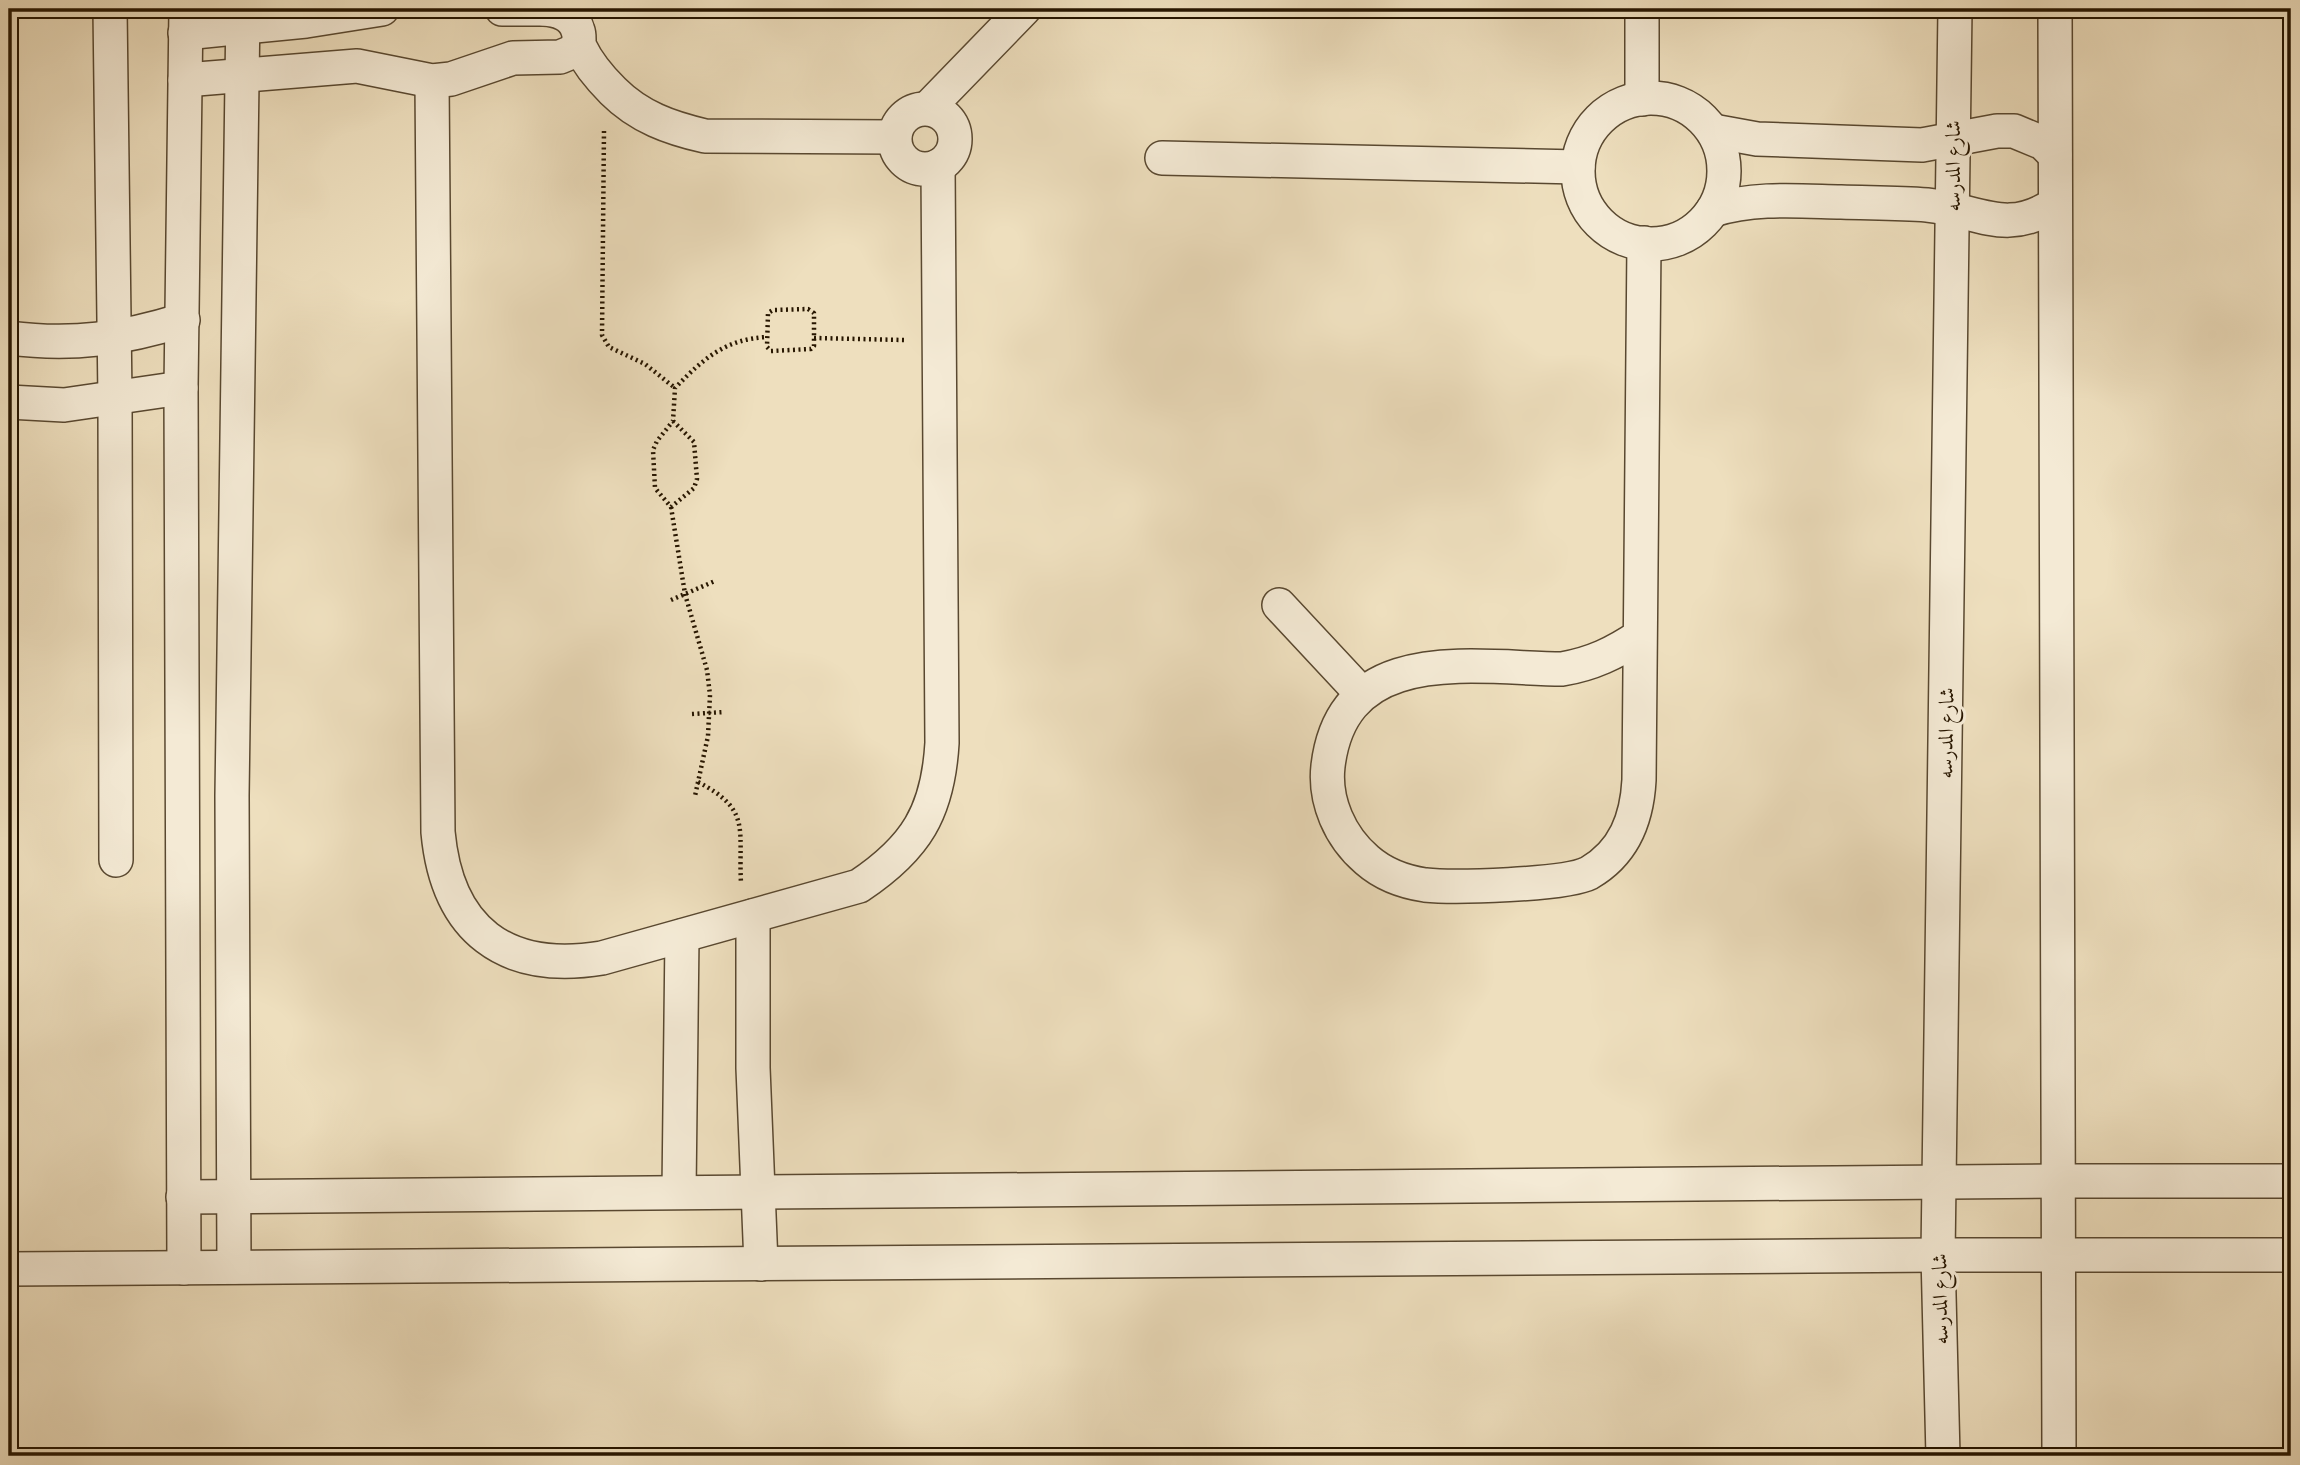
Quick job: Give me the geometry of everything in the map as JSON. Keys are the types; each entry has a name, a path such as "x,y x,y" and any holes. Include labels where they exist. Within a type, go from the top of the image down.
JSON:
{"street":[{"path":"110,9 115,398 116,860"},
{"path":"184,1268 181,1119 181,388 186,21 243,18 306,21 382,9"},
{"path":"502,9 543,9 564,13 574,20 579,32 579,45 613,90 655,121 705,136 894,137"},
{"path":"928,108 945,116 955,133 952,152 938,166 918,168 908,164 896,148 894,137 899,122 905,116 928,108 1024,9"},
{"path":"1642,9 1643,99"},
{"name":"شارع المدرسه","path":"1943,1456 1938,1255 1955,9"},
{"path":"2055,9 2059,1456"},
{"path":"234,1268 232,796 243,18"},
{"path":"185,80 357,66 432,81 451,79 513,58 560,57 572,52 579,45"},
{"path":"432,81 438,832 441,866 453,898 474,926 501,947 533,960 567,964 602,958 859,886 888,866 904,850 930,811 940,778 942,743 938,166"},
{"path":"1643,99 1662,99 1682,105 1713,131 1721,150 1724,170 1721,191 1713,210 1690,232 1676,239 1644,243 1622,238 1603,227 1589,210 1580,189 1578,167 1581,147 1598,122 1623,104 1643,99"},
{"path":"1713,131 1757,139 1922,145 1997,131 2014,131 2036,139 2055,155"},
{"path":"1162,158 1578,167"},
{"path":"1713,210 1757,201 1922,205 1953,209 1982,219 2013,222 2042,213 2055,204"},
{"path":"1640,636 1603,658 1583,666 1562,669 1421,668 1388,676 1362,694 1342,719 1330,748 1326,779 1333,810 1346,838 1368,861 1395,877 1426,885 1561,882 1588,873 1611,856 1628,834 1637,808 1640,636 1644,243"},
{"path":"9,338 52,342 113,340 183,320"},
{"path":"9,402 64,405 181,388"},
{"path":"1279,605 1362,694"},
{"path":"753,916 761,1264"},
{"path":"679,1192 682,936"},
{"path":"181,1119 190,1127 213,1130 233,1118"},
{"path":"183,1197 2291,1181"},
{"path":"9,1269 1938,1255 2291,1255"}],"path":[{"path":"613,90 603,142 602,335 609,347 645,364 675,388"},
{"path":"808,309 814,313 814,338 814,346 811,349 771,351 767,346 768,313 773,310 808,309"},
{"path":"695,796 708,736 707,670 685,594 671,507 655,488 653,450 656,440 673,421 675,388 718,348 742,340 767,337"},
{"path":"814,338 940,340"},
{"path":"671,507 694,488 697,479 694,442 673,421"},
{"path":"671,600 715,581"},
{"path":"692,714 724,712"},
{"path":"698,782 726,798 738,814 741,883 753,916"}]}
